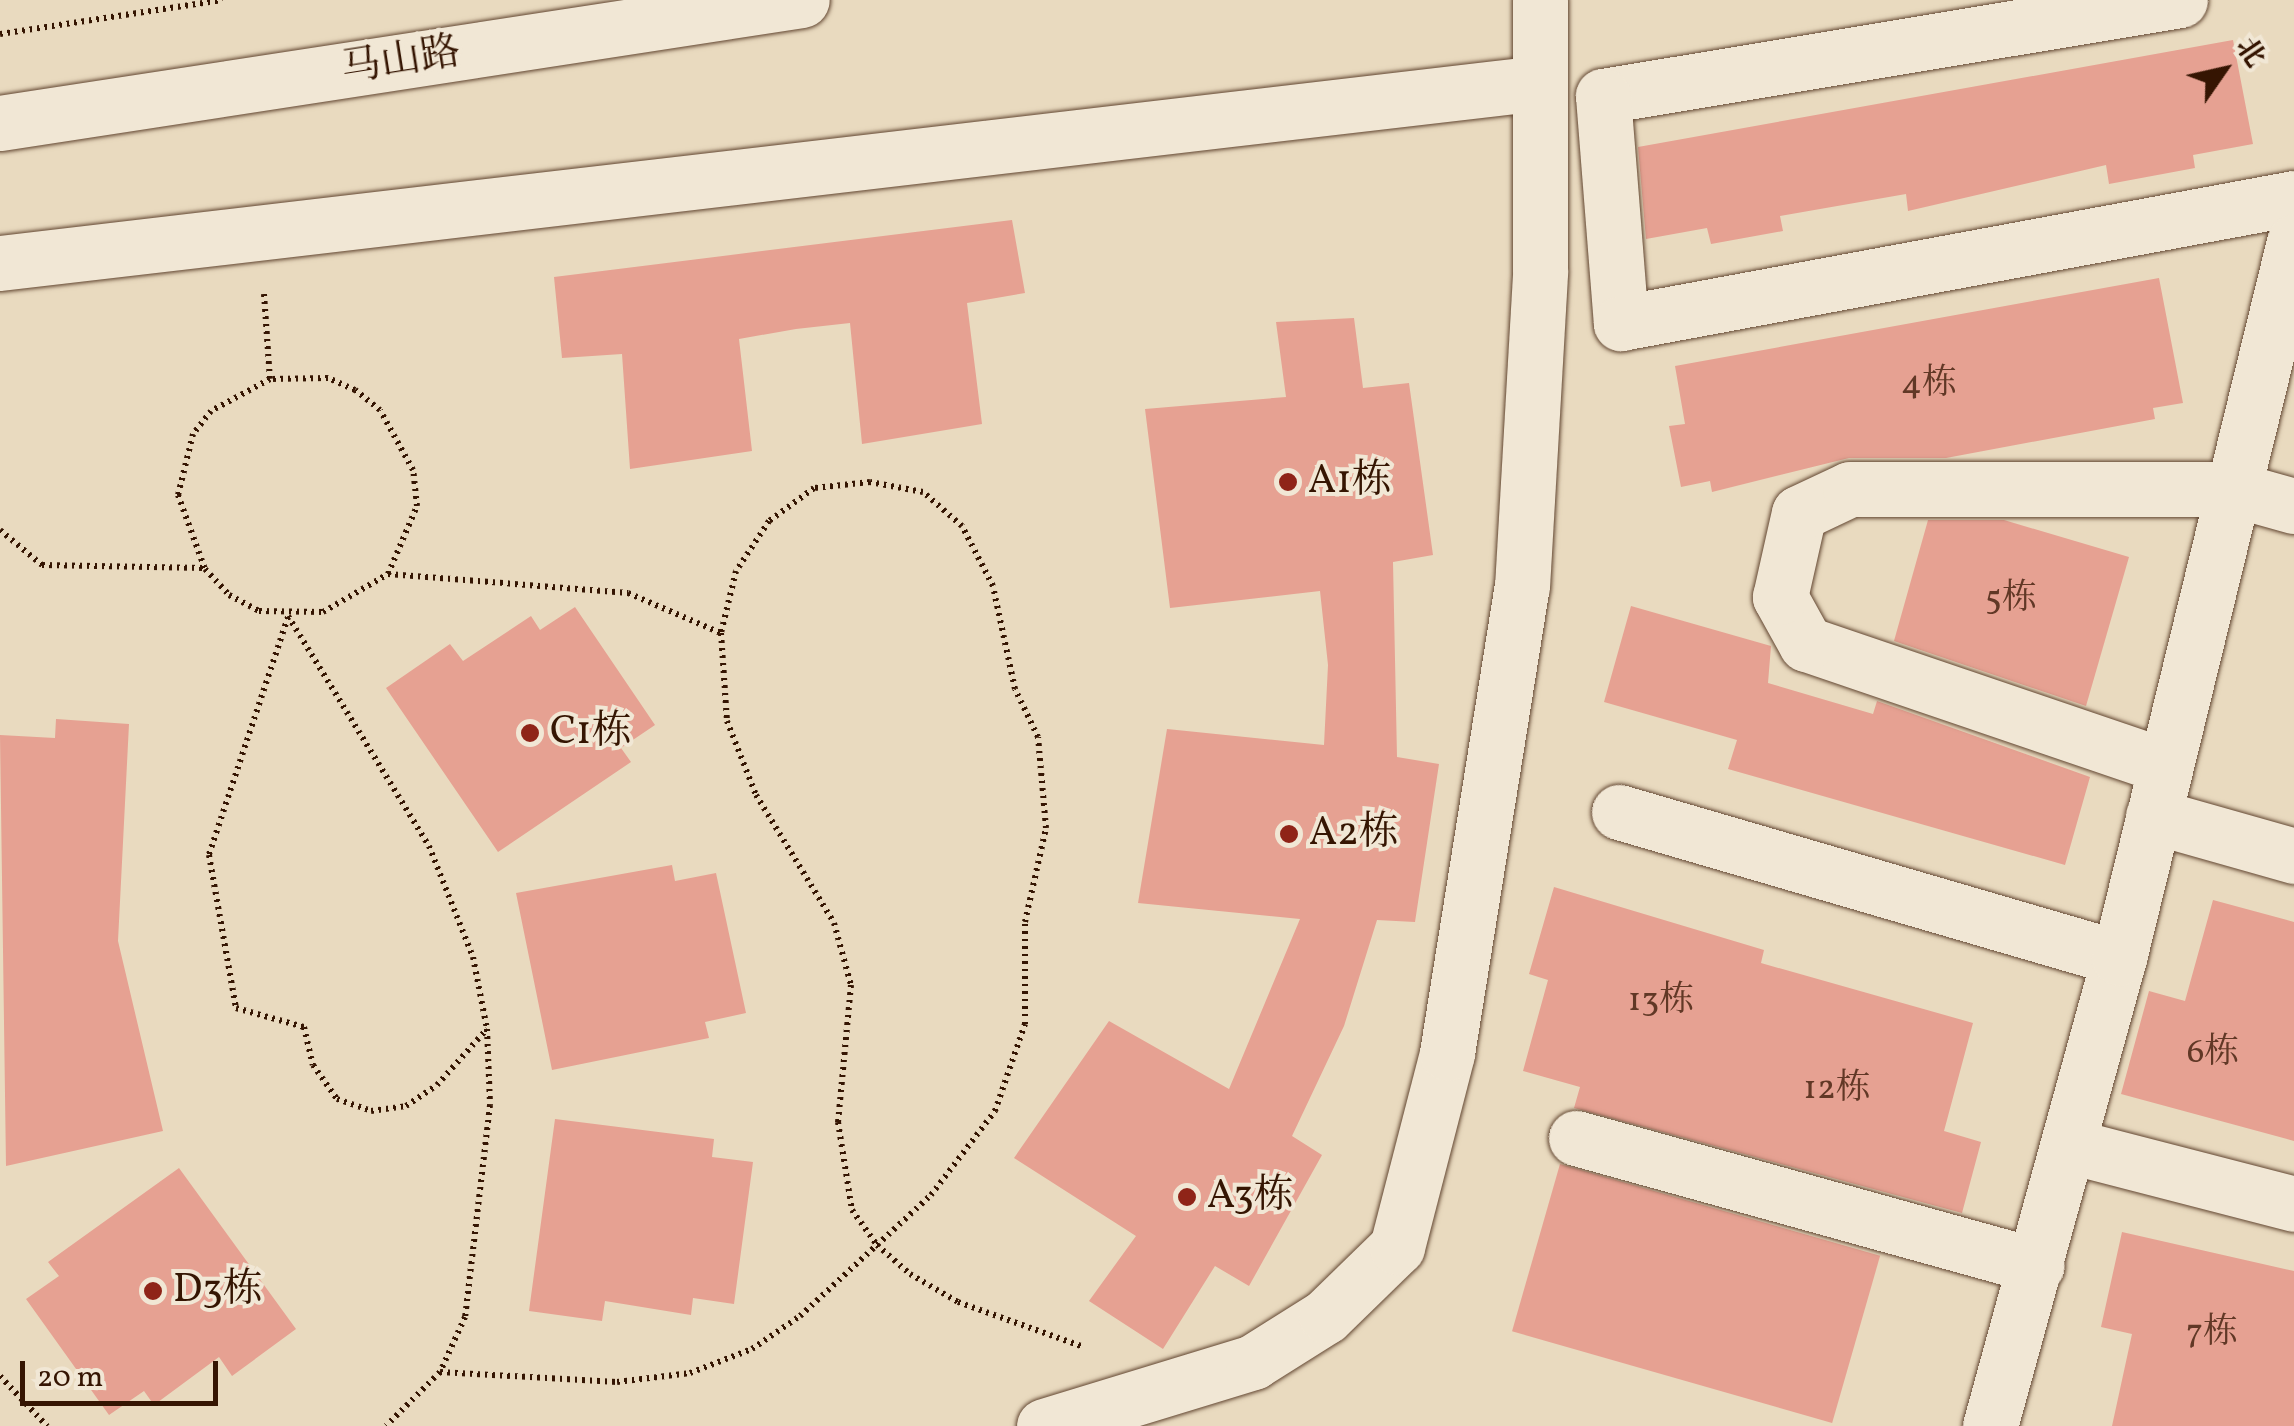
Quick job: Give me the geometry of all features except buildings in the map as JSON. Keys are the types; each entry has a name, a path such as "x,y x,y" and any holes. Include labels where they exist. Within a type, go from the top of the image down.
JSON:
{"street":[{"name":"马山路","path":"0,123 802,0"},
{"path":"1044,1426 1253,1362 1326,1316 1396,1247 1447,1053 1522,587 1540,0"},
{"path":"2180,0 1603,96 1621,323 2294,198"},
{"path":"0,263 1540,84"},
{"path":"1990,1426 2070,1146 2294,242"},
{"path":"2294,506 2233,489 1850,489 1799,514 1780,598 1806,644 2159,791 2294,856"},
{"path":"1618,812 2118,958"},
{"path":"1576,1138 2037,1266"},
{"path":"2070,1146 2294,1204"}],"path":[{"path":"0,34 222,0"},
{"path":"259,233 270,379"},
{"path":"328,378 355,390 399,438 417,506 388,574 356,598 288,616 229,595 205,568 178,495 182,462 211,411 270,379 328,378"},
{"path":"440,1372 548,1384 690,1373 800,1316 877,1245 931,1195 1013,1072 1025,1024 1025,922 1046,828 1038,737 1015,689 993,586 962,526 923,492 870,482 814,488 769,521 736,571 721,632 727,720 756,795 834,923 852,985 842,1171 852,1210 877,1245 958,1302 1103,1354"},
{"path":"0,530 42,565 205,568"},
{"path":"388,574 628,593 721,632"},
{"path":"288,616 429,846 474,957 488,1029 475,1268 440,1372 386,1426"},
{"path":"288,616 208,855 236,1008 304,1027 313,1065 338,1099 371,1111 406,1106 437,1085 488,1029"},
{"path":"0,1376 47,1426"}],"place":[{"name":"A1栋","path":"1288,482"},
{"name":"C1栋","path":"530,733"},
{"name":"A2栋","path":"1289,834"},
{"name":"A3栋","path":"1187,1197"},
{"name":"D3栋","path":"153,1291"}]}
